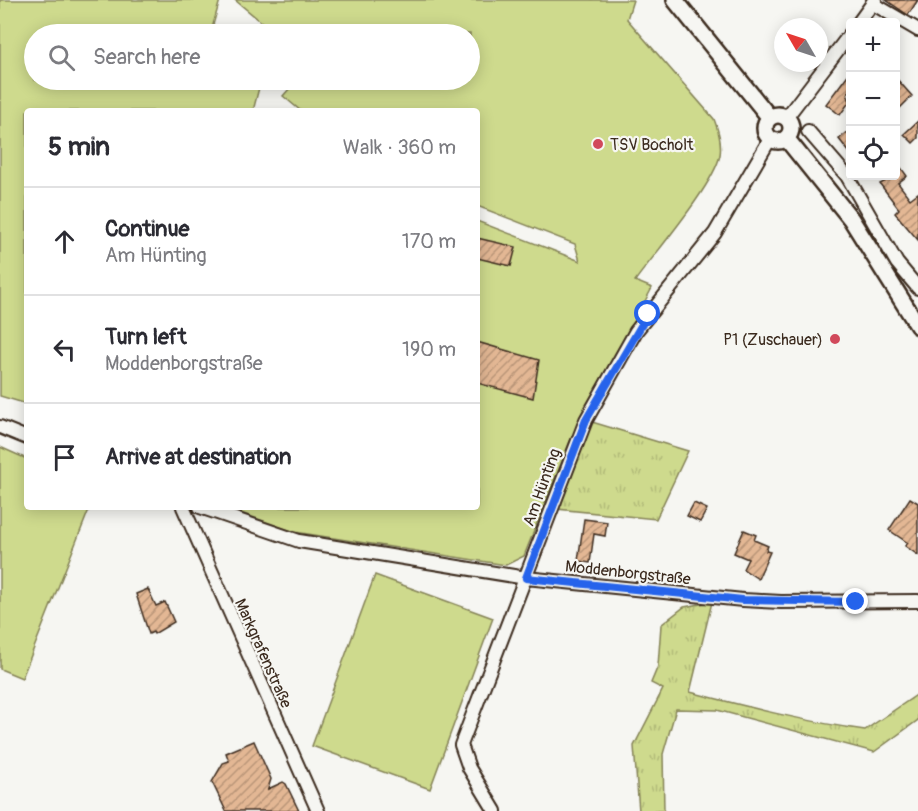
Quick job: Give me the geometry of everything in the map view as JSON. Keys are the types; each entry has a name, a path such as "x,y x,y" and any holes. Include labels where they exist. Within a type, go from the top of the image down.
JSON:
{"street":[{"path":"675,0 770,118"},
{"path":"862,18 874,2 918,30"},
{"path":"786,118 846,39"},
{"path":"770,118 780,116 786,118 790,128 786,138"},
{"path":"770,118 765,130 770,139 776,141 786,138"},
{"path":"808,131 847,176 897,264 918,288"},
{"path":"786,138 851,219 918,327"},
{"name":"Am Hünting","path":"495,811 469,768 461,745 575,444 590,412 648,314 715,233 770,139"},
{"path":"0,427 24,437"},
{"name":"Markgrafenstraße","path":"184,510 318,811"},
{"name":"Moddenborgstraße","path":"209,510 299,541 526,578 753,601 918,600"}],"green space":[{"path":"0,0 220,0 213,24 24,24 24,90 258,90 254,108 24,108 24,403 0,396"},
{"path":"235,0 633,0 627,19 714,119 720,145 720,155 715,168 696,201 635,281 652,288 570,441 524,556 506,565 295,532 233,510 480,510 480,222 580,261 575,244 480,207 480,108 297,108 283,96 288,90 480,90 480,24 264,24"},
{"path":"592,422 688,451 656,519 557,509"},
{"path":"0,447 24,458 24,510 89,510 22,678 0,669"},
{"path":"375,575 493,618 430,789 312,746"},
{"path":"712,602 690,692 755,709 865,730 918,694 918,720 874,752 717,710 676,709 663,754 664,811 639,811 634,746 663,689 651,683 658,666 661,625 684,607"}],"building":[{"path":"886,0 918,0 908,15"},
{"path":"846,77 846,107 840,115 826,104"},
{"path":"900,82 912,96 900,108"},
{"path":"918,121 918,138 913,143 904,134"},
{"path":"846,133 846,148 839,139"},
{"path":"900,166 907,176 898,183 910,199 918,193 918,240 895,213 899,209 880,184 888,180 900,180"},
{"path":"480,239 516,247 511,266 480,259"},
{"path":"480,343 539,360 533,398 480,384"},
{"path":"910,498 918,503 918,555 905,546 908,543 889,530"},
{"path":"694,503 707,509 700,522 687,516"},
{"path":"584,519 607,522 605,536 594,534 590,563 578,561"},
{"path":"744,530 756,535 754,540 768,546 766,551 770,552 758,579 743,569 748,559 734,553"},
{"path":"148,589 156,606 165,602 174,622 154,634 153,632 149,634 136,594"},
{"path":"254,741 271,779 268,789 283,782 286,784 299,811 226,811 212,782 223,763 229,761 226,753"}],"place":[{"name":"TSV Bocholt","path":"598,144"},
{"name":"P1 (Zuschauer)","path":"835,339"}],"route":[{"path":"648,314 586,420 526,578 743,600 856,602"}]}
